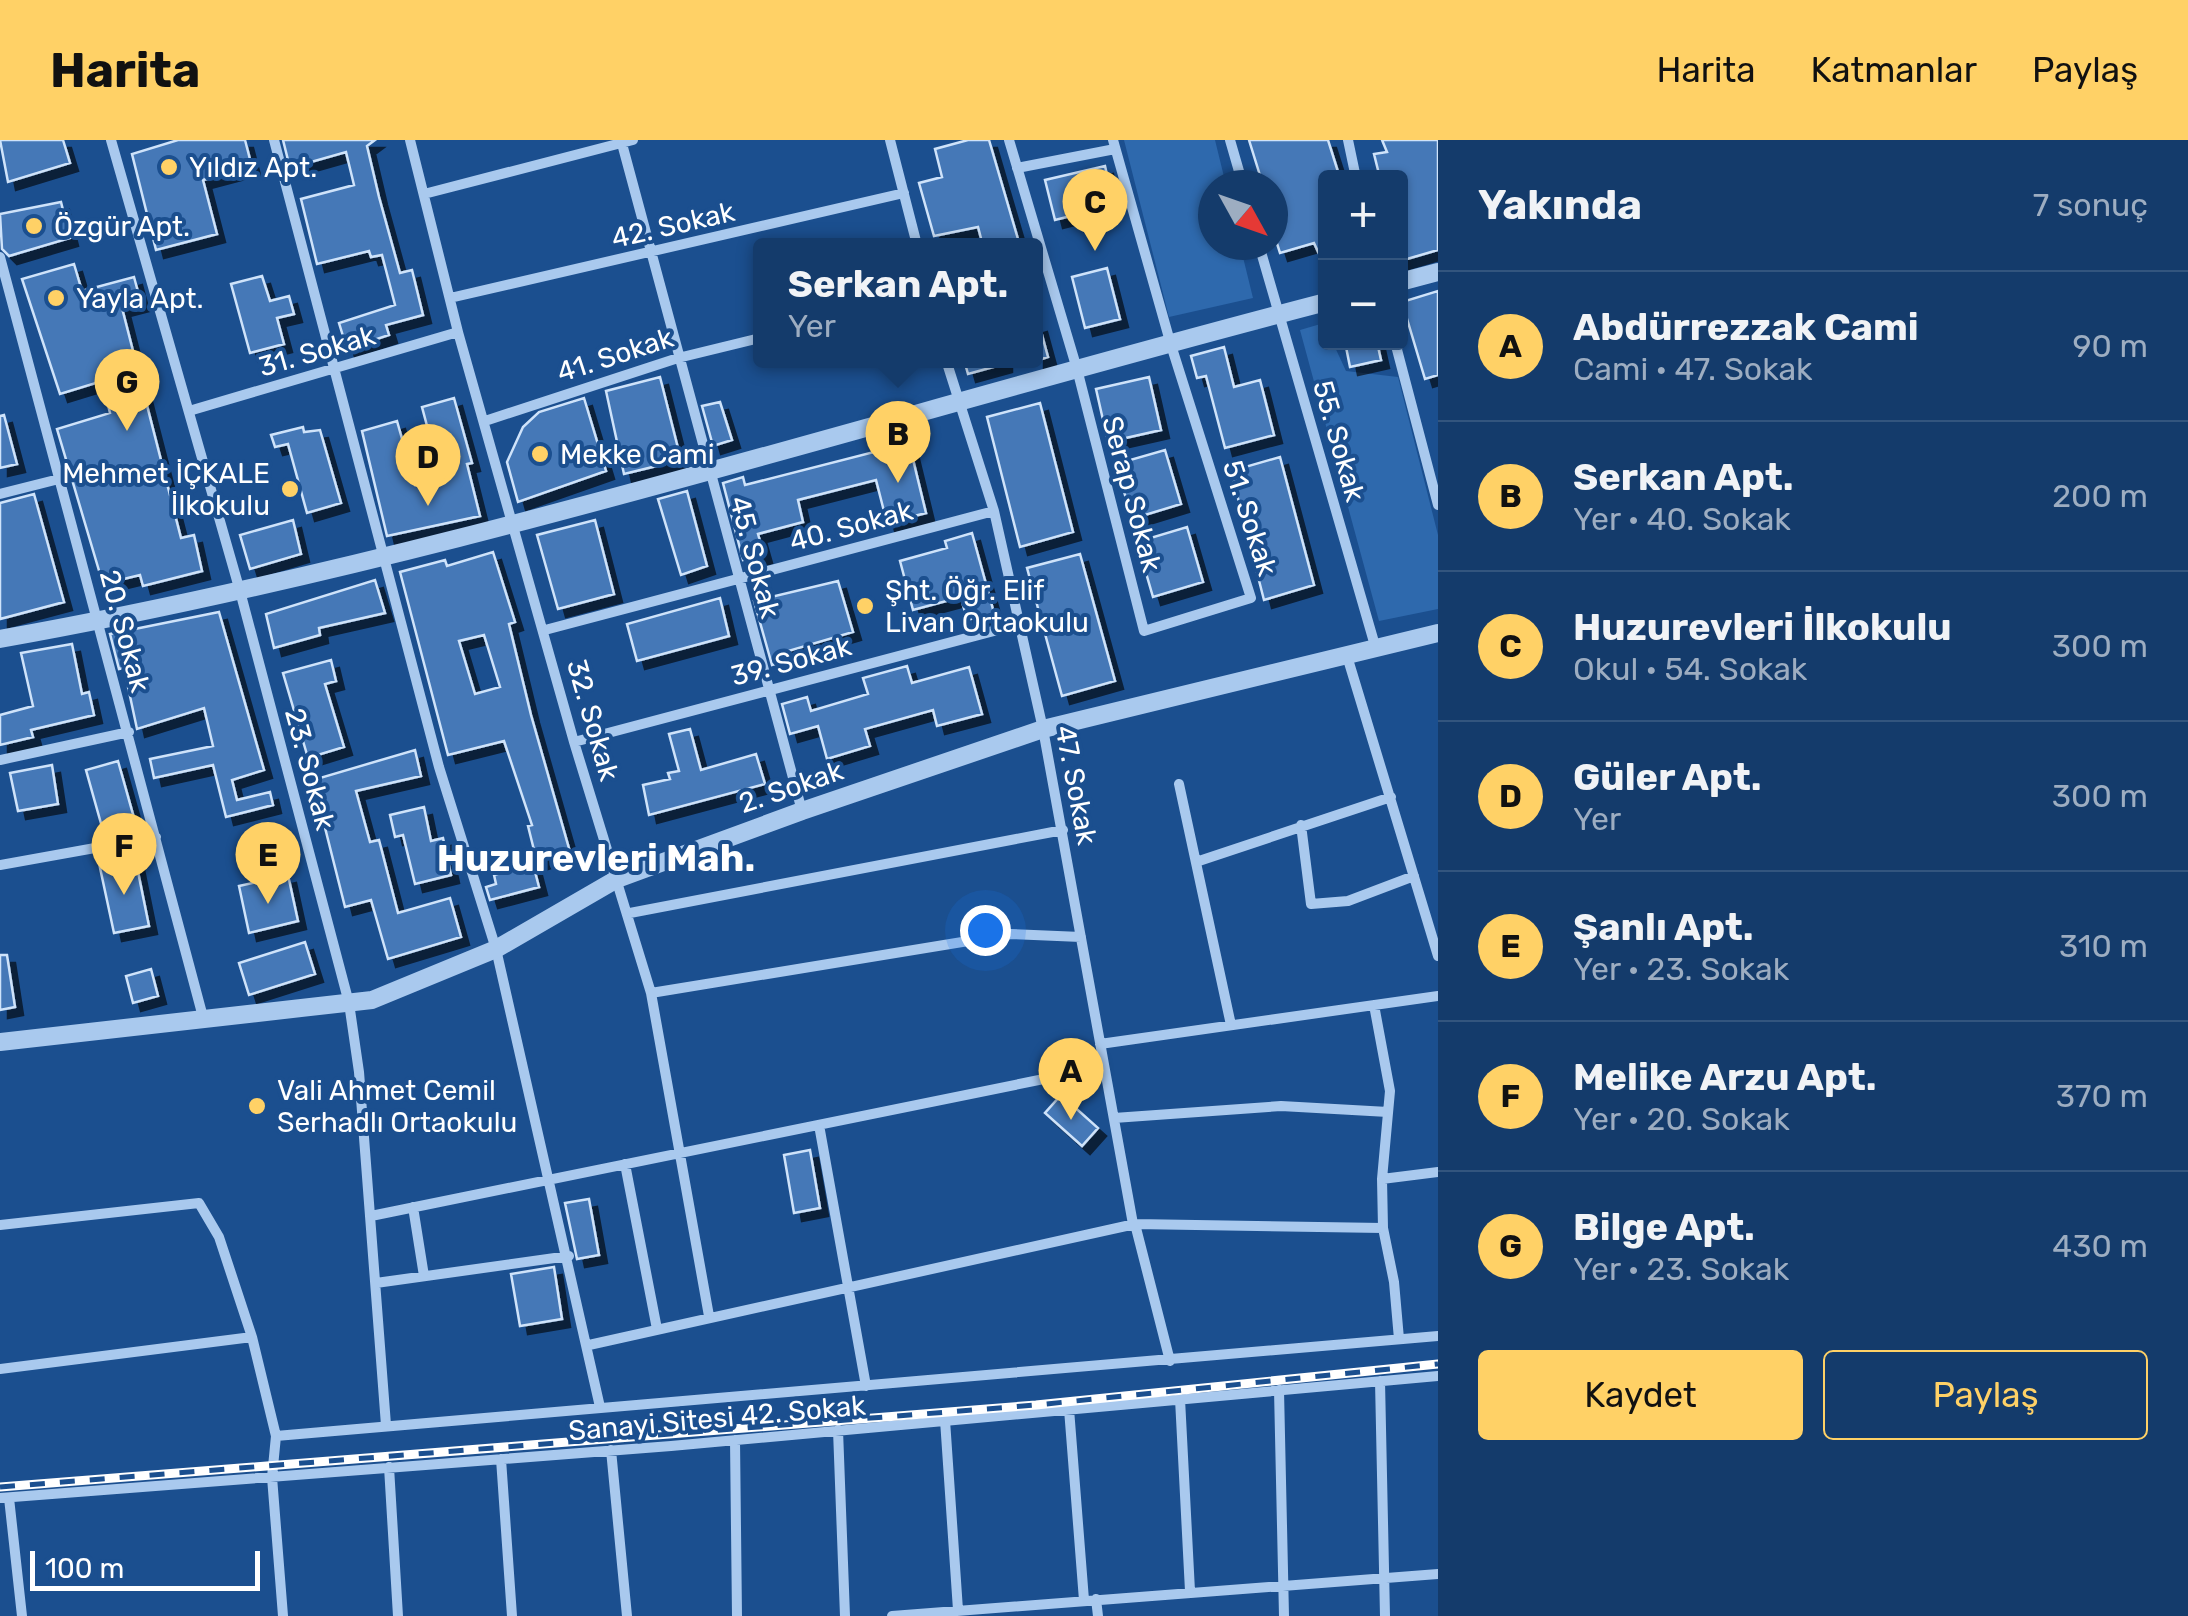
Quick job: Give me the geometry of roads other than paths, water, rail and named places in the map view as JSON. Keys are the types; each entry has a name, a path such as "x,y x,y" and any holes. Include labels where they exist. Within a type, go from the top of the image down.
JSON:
{"street":[{"name":"23. Sokak","path":"111,140 240,591 349,1003 372,1216 386,1425"},
{"path":"274,140 439,768 496,950 590,1344 600,1406"},
{"name":"32. Sokak","path":"410,140 458,332 574,742 652,993 677,1155 709,1316"},
{"path":"890,140 915,238"},
{"name":"Serap Sokak","path":"1009,140 1037,238"},
{"path":"1230,140 1238,170"},
{"path":"1348,140 1354,170"},
{"path":"424,194 625,141"},
{"name":"45. Sokak","path":"625,141 650,254 707,470 802,811"},
{"path":"1017,168 1114,145 1171,345"},
{"name":"42. Sokak","path":"450,298 904,193"},
{"name":"20. Sokak","path":"0,257 100,621 202,1017"},
{"name":"Serap Sokak","path":"1043,257 1144,631"},
{"name":"55. Sokak","path":"1263,260 1376,649"},
{"path":"1408,280 1438,272"},
{"path":"0,639 240,591 514,522 1318,304"},
{"name":"31. Sokak","path":"189,411 458,332"},
{"name":"41. Sokak","path":"484,420 678,358 753,340"},
{"name":"51. Sokak","path":"1144,631 1252,598 1171,345"},
{"path":"1398,350 1438,505"},
{"name":"47. Sokak","path":"948,368 994,512 1044,730 1134,1224 1170,1361"},
{"path":"0,494 60,478"},
{"name":"40. Sokak","path":"545,630 994,512"},
{"name":"39. Sokak","path":"574,742 1020,624"},
{"name":"2. Sokak","path":"0,1042 372,1000 496,950 617,879 802,811 1044,730 1438,633"},
{"path":"1347,656 1414,876 1432,914 1438,956"},
{"path":"0,760 128,732"},
{"path":"1179,784 1231,1025"},
{"path":"1196,862 1391,798"},
{"path":"1300,825 1310,904 1348,901 1414,876"},
{"path":"630,913 1063,830"},
{"path":"0,866 156,837"},
{"path":"652,993 1011,934 1081,937"},
{"path":"1100,1044 1438,996"},
{"path":"1374,1005 1390,1091 1382,1179 1383,1228 1394,1282 1398,1339"},
{"path":"372,1216 1103,1067"},
{"path":"1114,1118 1281,1106 1388,1112"},
{"path":"820,1125 866,1386"},
{"path":"624,1164 657,1329"},
{"path":"1382,1179 1438,1172"},
{"path":"0,1224 200,1203 219,1237 252,1337 276,1436 272,1477 283,1616"},
{"path":"413,1207 424,1276"},
{"path":"590,1344 1134,1224 1383,1228"},
{"path":"376,1283 569,1256"},
{"path":"276,1436 1438,1336"},
{"path":"0,1369 252,1337"},
{"name":"Sanayi Sitesi 42. Sokak","path":"5,1498 736,1440 1438,1376"},
{"path":"1380,1381 1385,1616"},
{"path":"1280,1390 1284,1616"},
{"path":"1180,1398 1190,1591"},
{"path":"1068,1409 1090,1600 1098,1616"},
{"path":"945,1420 958,1610"},
{"path":"838,1430 845,1616"},
{"path":"736,1440 737,1616"},
{"path":"611,1450 627,1616"},
{"path":"501,1459 512,1616"},
{"path":"389,1468 398,1616"},
{"path":"5,1498 22,1616"},
{"path":"892,1616 1438,1574"}],"railway":[{"path":"0,1487 1036,1405 1438,1364"}],"place":[{"name":"Yıldız Apt.","path":"169,167"},
{"name":"Özgür Apt.","path":"34,226"},
{"name":"Huzurevleri İlkokulu","path":"1095,251"},
{"name":"Yayla Apt.","path":"56,298"},
{"name":"Bilge Apt.","path":"127,431"},
{"name":"Mekke Cami","path":"540,454"},
{"name":"Serkan Apt.","path":"898,483"},
{"name":"Mehmet İÇKALE İlkokulu","path":"290,489"},
{"name":"Güler Apt.","path":"428,506"},
{"name":"Şht. Öğr. Elif Livan Ortaokulu","path":"865,606"},
{"name":"Melike Arzu Apt.","path":"124,895"},
{"name":"Şanlı Apt.","path":"268,904"},
{"name":"Vali Ahmet Cemil Serhadlı Ortaokulu","path":"257,1106"},
{"name":"Abdürrezzak Cami","path":"1071,1120"}],"district":[{"name":"Huzurevleri Mah.","path":"596,858"}]}
